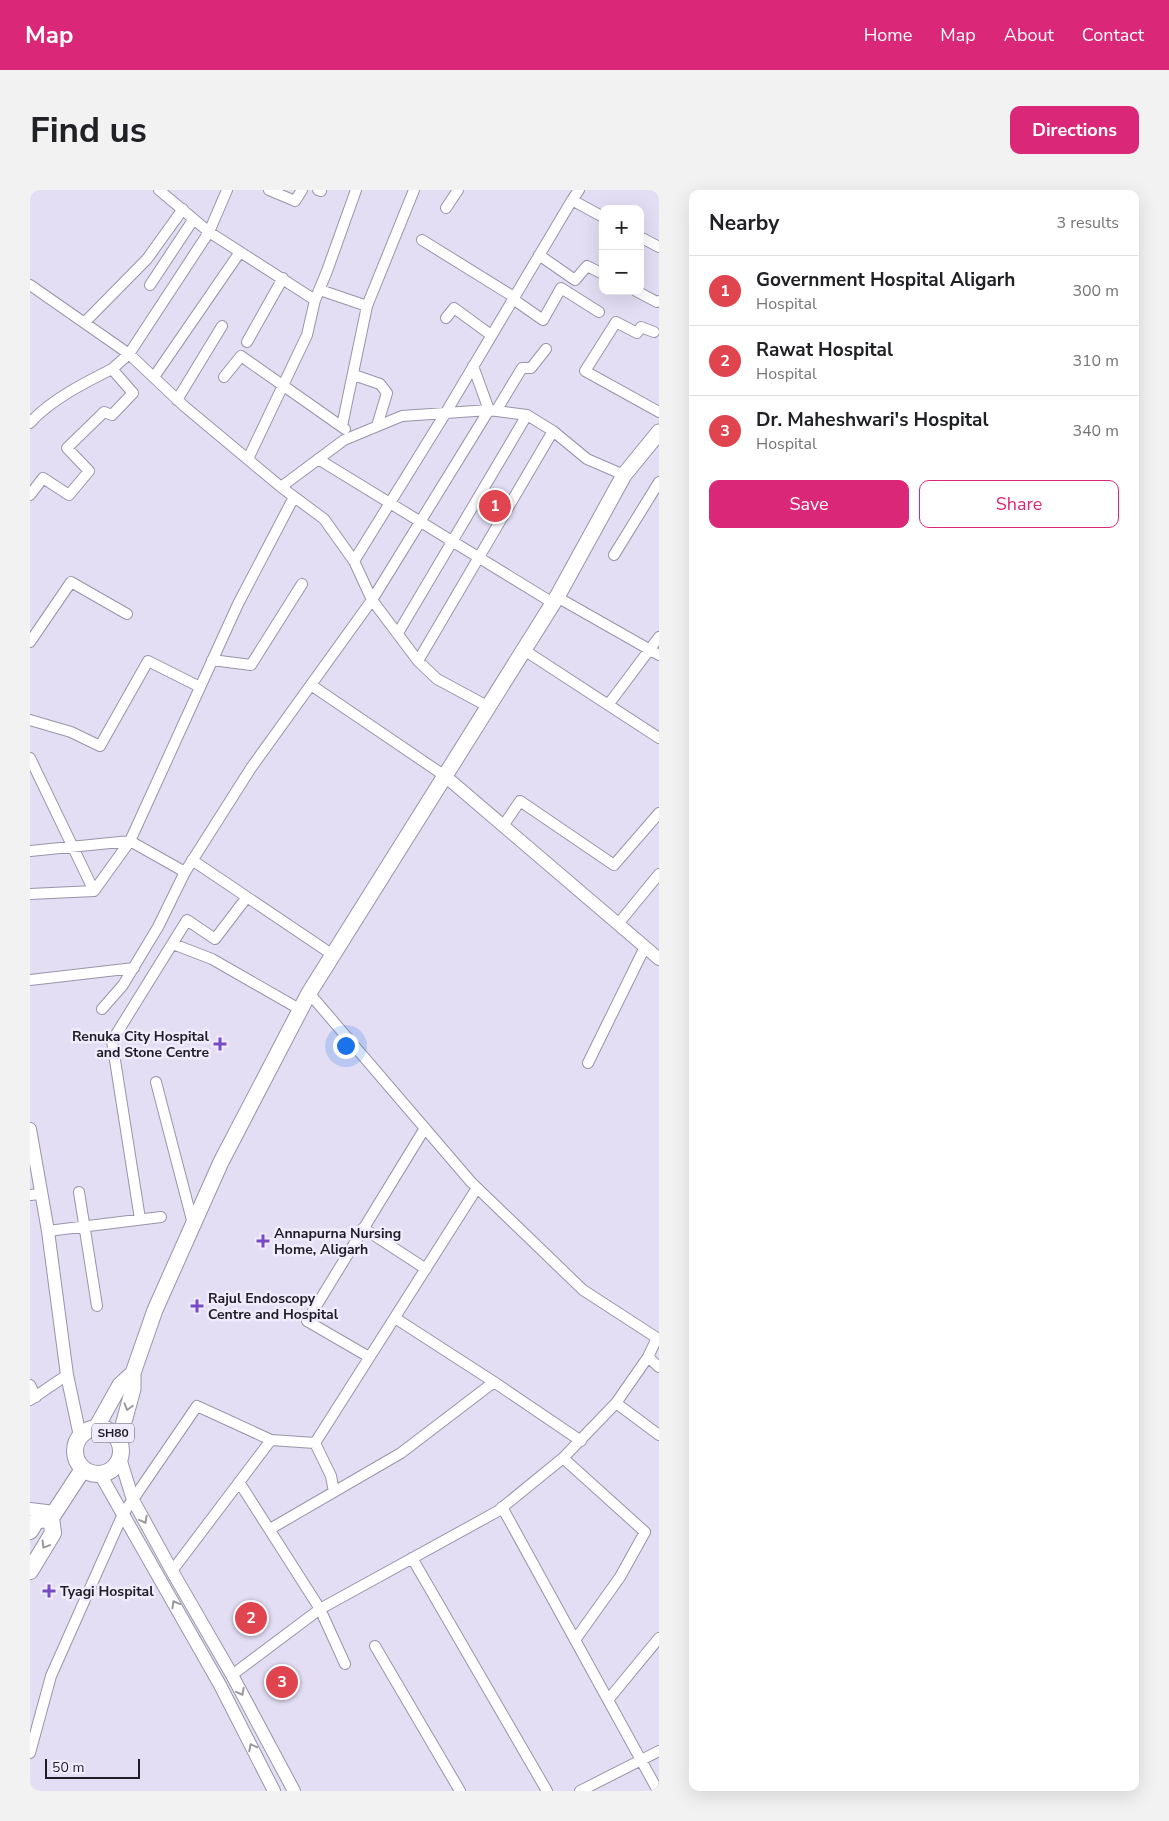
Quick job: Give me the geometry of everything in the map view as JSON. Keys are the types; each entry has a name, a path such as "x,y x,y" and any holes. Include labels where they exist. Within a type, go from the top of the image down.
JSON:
{"main road":[{"path":"119,1440 133,1389 133,1373 155,1310 221,1162 309,993 555,600 624,475 658,438"},
{"path":"96,1428 120,1385 133,1373"},
{"name":"SH80","path":"83,1469 77,1462 74,1453 75,1444 87,1430 105,1428 119,1440 121,1449 120,1458 116,1466 109,1472 100,1474"},
{"path":"30,1571 52,1533 53,1515 83,1469 91,1474 100,1474"},
{"path":"30,1531 36,1521 53,1515"}],"street":[{"path":"159,190 209,232 283,278 318,295 367,306"},
{"path":"30,423 36,416 78,386 112,369 129,354 209,232 227,190"},
{"path":"270,190 295,201 302,190"},
{"path":"248,459 307,334 318,295 356,190"},
{"path":"342,426 367,306 414,190"},
{"path":"446,208 458,190"},
{"path":"354,561 445,414 579,190"},
{"path":"572,200 599,215"},
{"path":"86,322 147,259 183,209"},
{"path":"150,285 193,220"},
{"path":"644,239 659,247"},
{"path":"422,240 513,298 542,320 561,288 599,312"},
{"path":"154,378 240,252"},
{"path":"539,255 575,280 587,266 599,272"},
{"path":"247,342 283,278"},
{"path":"30,285 86,322 129,354 177,400 281,487 324,519 354,561 372,600 398,632 418,662 437,679 489,707"},
{"path":"644,295 657,302 659,301"},
{"path":"446,318 454,308 491,335"},
{"path":"654,332 641,327 637,333 616,322 585,371 659,412"},
{"path":"177,400 222,326"},
{"path":"102,1009 123,985 134,968 158,928 192,860 251,768 372,600 492,410 522,368 531,368 546,349"},
{"path":"224,377 241,356 342,426 352,436"},
{"path":"473,366 492,410"},
{"path":"30,495 43,478 68,495 89,471 67,448 104,412 112,415 133,392 112,369"},
{"path":"354,375 380,384 387,393 378,426"},
{"path":"281,487 344,440 402,416 492,410 526,414 553,431 587,458 624,475"},
{"path":"398,632 526,414"},
{"path":"418,662 553,431"},
{"path":"318,459 479,558 659,655"},
{"path":"614,555 659,482"},
{"path":"94,891 130,840 238,604 294,497"},
{"path":"30,642 71,582 127,614"},
{"path":"212,660 251,666 302,584"},
{"path":"608,705 659,637"},
{"path":"524,650 659,738"},
{"path":"30,720 71,732 100,746 148,662 200,687"},
{"path":"311,685 445,776 659,959"},
{"path":"30,758 94,891"},
{"path":"504,826 520,801 614,866 659,813"},
{"path":"30,851 130,840 185,872"},
{"path":"192,860 333,955"},
{"path":"618,924 659,874"},
{"path":"30,894 94,891"},
{"path":"140,1219 112,1041 187,920 215,939 247,897"},
{"path":"173,944 212,959 301,1010"},
{"path":"588,1063 646,947"},
{"path":"30,980 134,968"},
{"path":"232,1674 320,1608 502,1507 563,1458 616,1403 648,1357 658,1336 583,1290 477,1188 309,993"},
{"path":"156,1082 193,1224"},
{"path":"370,1357 306,1321 425,1128"},
{"path":"30,1130 35,1194 48,1231 67,1375 80,1436"},
{"path":"315,1443 477,1188"},
{"path":"79,1192 97,1306"},
{"path":"48,1231 161,1217"},
{"path":"363,1228 426,1269"},
{"path":"395,1318 581,1441"},
{"path":"648,1357 659,1367"},
{"path":"30,1385 33,1398 67,1375"},
{"path":"270,1529 401,1453 494,1382"},
{"path":"616,1403 659,1435"},
{"path":"30,1753 51,1676 123,1514 197,1406 271,1440 315,1443"},
{"path":"172,1571 271,1440"},
{"path":"315,1443 330,1476 334,1492"},
{"path":"120,1458 134,1500 172,1571 232,1674 294,1791"},
{"path":"563,1458 645,1532 620,1577 575,1640"},
{"path":"100,1474 220,1685 274,1791"},
{"path":"239,1482 320,1608 344,1664"},
{"path":"502,1507 658,1791"},
{"path":"30,1508 53,1515"},
{"path":"412,1558 547,1791"},
{"path":"608,1700 659,1638"},
{"path":"375,1646 460,1791"},
{"path":"580,1791 659,1751"}],"place":[{"name":"Government Hospital Aligarh","path":"495,506"},
{"name":"Renuka City Hospital and Stone Centre","path":"220,1044"},
{"name":"Annapurna Nursing Home, Aligarh","path":"263,1241"},
{"name":"Rajul Endoscopy Centre and Hospital","path":"197,1306"},
{"name":"Tyagi Hospital","path":"49,1591"},
{"name":"Rawat Hospital","path":"251,1618"},
{"name":"Dr. Maheshwari's Hospital","path":"282,1682"}]}
